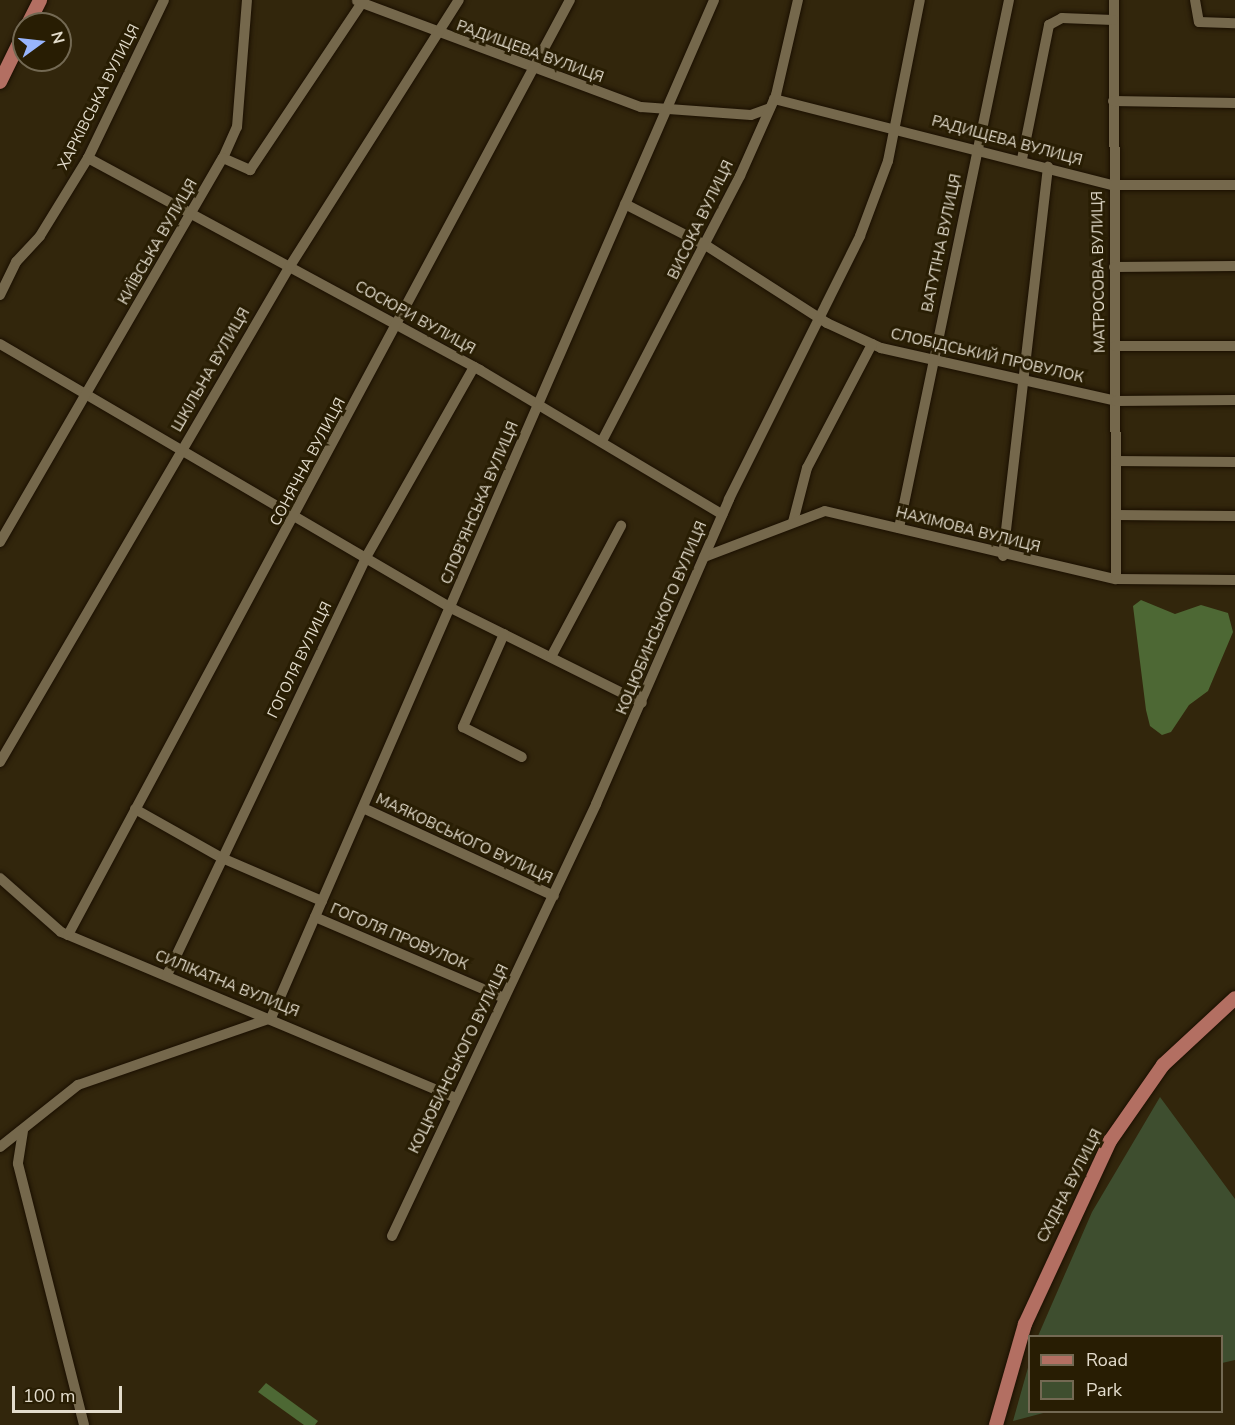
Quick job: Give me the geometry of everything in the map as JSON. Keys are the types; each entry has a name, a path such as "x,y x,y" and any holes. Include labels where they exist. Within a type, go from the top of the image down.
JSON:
{"main road":[{"path":"0,82 12,58"},
{"name":"СХІДНА ВУЛИЦЯ","path":"996,1425 1025,1324 1067,1223 1110,1141 1163,1065 1235,999"}],"street":[{"name":"ХАРКІВСЬКА ВУЛИЦЯ","path":"0,295 16,262 40,236 88,158 164,0"},
{"name":"КИЇВСЬКА ВУЛИЦЯ","path":"0,542 223,158 237,127 247,0"},
{"name":"ШКІЛЬНА ВУЛИЦЯ","path":"0,762 3,745 290,266 435,34 459,0"},
{"name":"СОНЯЧНА ВУЛИЦЯ","path":"68,935 296,517 570,0"},
{"name":"СЛОВ’ЯНСЬКА ВУЛИЦЯ","path":"271,1018 714,0"},
{"name":"ВИСОКА ВУЛИЦЯ","path":"602,441 707,246 772,103 798,0"},
{"name":"КОЦЮБИНСЬКОГО ВУЛИЦЯ","path":"392,1236 554,896 642,703 722,514 823,319 888,162 920,0"},
{"name":"ВАТУТІНА ВУЛИЦЯ","path":"898,528 1009,0"},
{"name":"МАТРОСОВА ВУЛИЦЯ","path":"1114,0 1112,185 1116,401 1116,579"},
{"path":"1195,0 1199,22 1235,22"},
{"path":"223,158 250,170 360,2"},
{"name":"РАДИЩЕВА ВУЛИЦЯ","path":"360,2 435,34 532,70 666,110 751,115 772,103 979,147 1112,185 1235,185"},
{"path":"1022,159 1049,25 1062,18 1113,20"},
{"path":"1113,101 1235,103"},
{"name":"СОСЮРИ ВУЛИЦЯ","path":"88,158 193,212 539,403 722,514"},
{"path":"1003,556 1048,166"},
{"name":"СЛОБІДСЬКИЙ ПРОВУЛОК","path":"625,204 707,246 823,319 872,344 932,362 1116,401 1235,400"},
{"path":"1114,267 1235,266"},
{"path":"0,344 183,448 365,559 451,608 642,703"},
{"path":"792,522 807,468 872,344"},
{"path":"1115,346 1235,346"},
{"name":"ГОГОЛЯ ВУЛИЦЯ","path":"167,975 365,559 474,367"},
{"path":"1116,461 1235,462"},
{"name":"НАХІМОВА ВУЛИЦЯ","path":"704,557 825,511 1003,556 1116,579 1235,580"},
{"path":"1116,515 1235,516"},
{"path":"551,657 621,526"},
{"path":"504,634 463,727 522,757"},
{"name":"МАЯКОВСЬКОГО ВУЛИЦЯ","path":"363,808 554,896"},
{"name":"ГОГОЛЯ ПРОВУЛОК","path":"135,809 222,858 322,901"},
{"name":"СИЛІКАТНА ВУЛИЦЯ","path":"0,878 68,935 271,1018 456,1098"},
{"name":"ГОГОЛЯ ПРОВУЛОК","path":"315,917 504,998"},
{"path":"0,1148 23,1131 34,1116 78,1085 271,1018"},
{"path":"23,1131 18,1164 84,1425"}],"green space":[{"path":"1141,600 1175,614 1201,605 1228,613 1233,632 1208,691 1189,705 1171,732 1162,735 1150,726 1146,710 1133,606"},
{"path":"1160,1097 1235,1199 1235,1360 1223,1363 1223,1335 1038,1335 1092,1212"},
{"path":"1028,1368 1028,1413 1043,1413 1013,1421"},
{"path":"266,1383 318,1421 315,1425 304,1425 258,1392"}]}
